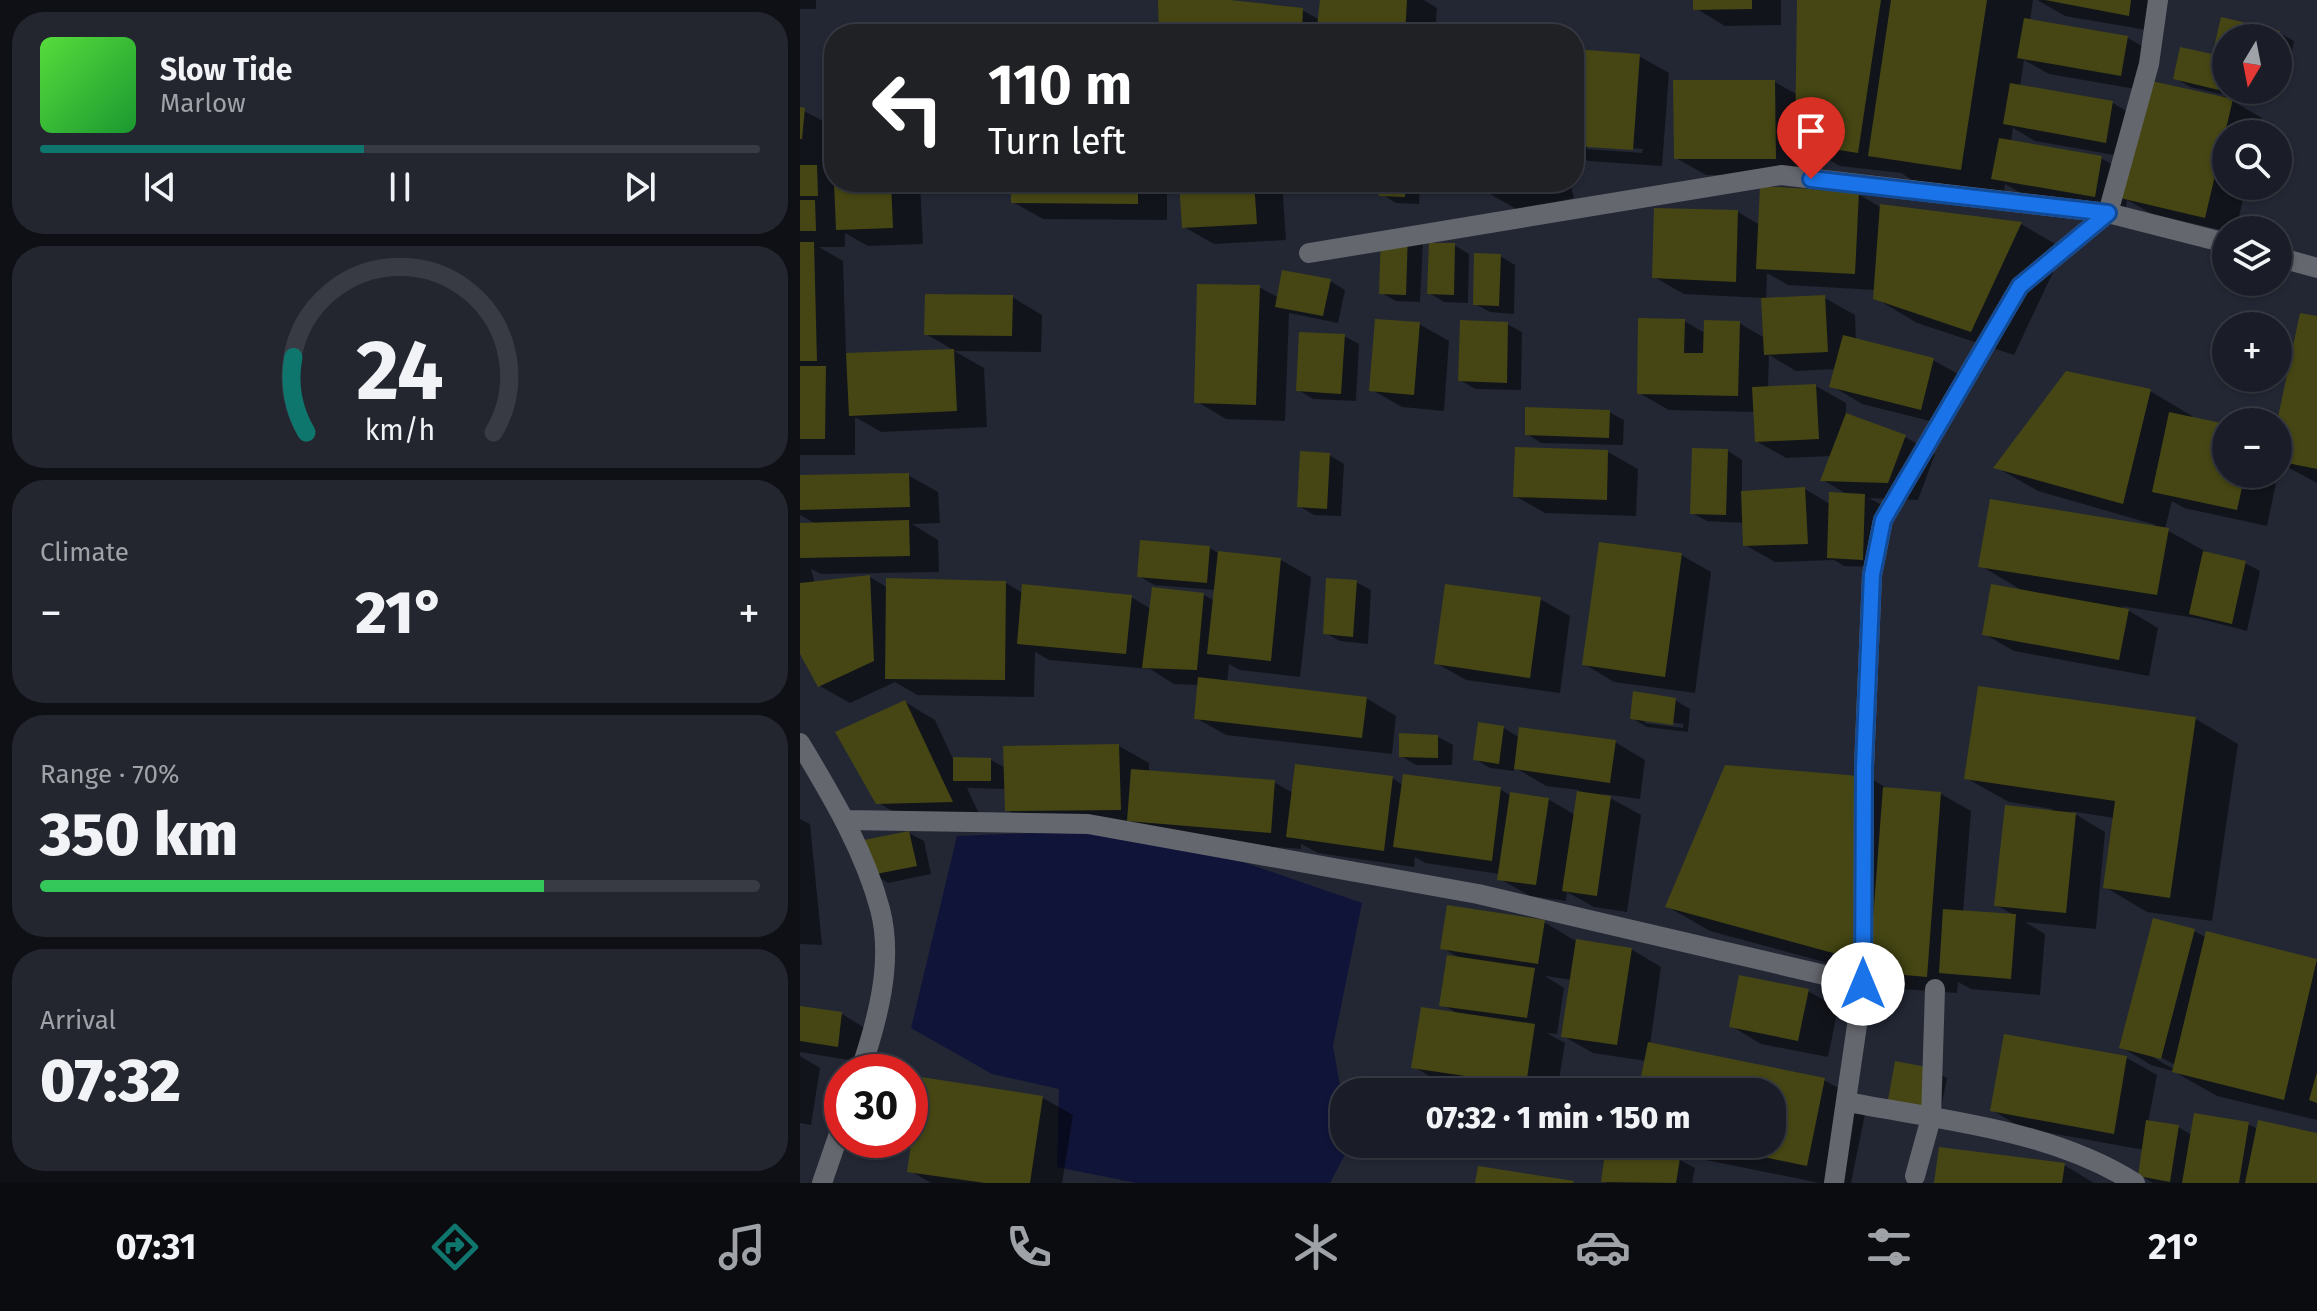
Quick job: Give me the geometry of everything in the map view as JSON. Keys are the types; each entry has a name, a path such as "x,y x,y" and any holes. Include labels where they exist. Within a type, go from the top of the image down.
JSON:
{"street":[{"path":"1834,1183 1863,984 1864,767 1871,591 1883,520 2020,286 2108,213 2149,64 2158,0"},
{"path":"1309,253 1781,175 2108,213 2212,239"},
{"path":"2292,261 2317,268"},
{"path":"800,743 846,820 881,911 883,964 877,1021 866,1054"},
{"path":"846,820 1088,824 1478,894 1863,984"},
{"path":"1915,1176 1931,1118 1935,989"},
{"path":"1847,1102 2034,1140 2089,1158 2135,1183"},
{"path":"822,1183 831,1158"}],"shaded area":[{"path":"1084,831 1205,849 1362,903 1333,1046 1339,1078 1330,1078 1330,1158 1343,1158 1330,1183 1136,1183 1057,1167 1059,1089 992,1074 911,1028 957,836"}],"building":[{"path":"1158,0 1230,0 1303,8 1302,24 1159,24"},
{"path":"1320,0 1407,0 1406,24 1317,24"},
{"path":"1693,0 1752,0 1752,9 1693,10"},
{"path":"1797,0 1881,0 1858,153 1795,143"},
{"path":"1891,0 1987,0 1961,170 1868,156"},
{"path":"2045,0 2131,0 2129,16"},
{"path":"2221,17 2250,24 2219,24"},
{"path":"2024,18 2128,36 2121,76 2017,58"},
{"path":"2180,47 2212,54 2212,88 2173,79"},
{"path":"1584,50 1640,54 1633,150 1584,147"},
{"path":"1673,80 1775,80 1776,159 1674,159"},
{"path":"2147,80 2212,94 2212,104 2232,104 2228,120 2212,120 2212,188 2205,218 2120,198"},
{"path":"2010,83 2113,101 2106,143 2003,124"},
{"path":"800,107 805,108 802,139 800,139"},
{"path":"1999,138 2102,156 2095,197 1991,179"},
{"path":"800,165 817,165 818,196 800,196"},
{"path":"1760,186 1859,192 1855,274 1756,269"},
{"path":"834,192 891,192 893,228 836,230"},
{"path":"1011,192 1138,192 1138,204 1011,203"},
{"path":"1180,192 1255,192 1257,224 1182,228"},
{"path":"1379,192 1405,192 1405,197 1379,196"},
{"path":"800,200 815,200 816,231 800,231"},
{"path":"1880,204 2022,222 1971,332 1873,299"},
{"path":"1654,208 1738,210 1736,282 1652,278"},
{"path":"1381,231 1408,232 1406,295 1379,294"},
{"path":"800,242 814,242 817,361 800,361"},
{"path":"1429,243 1455,243 1454,295 1427,294"},
{"path":"1474,253 1501,254 1499,306 1473,305"},
{"path":"1282,270 1331,279 1323,316 1275,307"},
{"path":"1197,284 1260,285 1256,405 1194,403"},
{"path":"925,294 1013,295 1012,336 924,335"},
{"path":"1825,295 1828,352 1764,355 1761,298"},
{"path":"2300,313 2317,316 2317,469 2292,464 2292,408 2280,408 2283,392 2292,392 2292,351"},
{"path":"1638,318 1685,319 1684,353 1703,353 1704,320 1740,321 1738,396 1637,394"},
{"path":"1375,319 1420,322 1414,395 1369,391"},
{"path":"1460,320 1508,322 1507,383 1458,381"},
{"path":"1299,332 1345,334 1341,394 1296,391"},
{"path":"1843,335 1934,358 1921,410 1829,387"},
{"path":"954,349 957,411 849,416 846,353"},
{"path":"800,366 826,366 825,439 800,439"},
{"path":"2066,371 2151,389 2123,504 1993,468"},
{"path":"1816,384 1819,439 1755,442 1752,387"},
{"path":"1525,407 1610,410 1609,438 1525,435"},
{"path":"2169,412 2212,421 2212,488 2242,488 2237,510 2152,492"},
{"path":"1846,413 1906,435 1888,483 1820,481"},
{"path":"1515,447 1608,450 1607,500 1513,497"},
{"path":"1692,448 1728,449 1726,515 1690,514"},
{"path":"1300,451 1330,453 1327,509 1297,507"},
{"path":"909,473 910,507 800,510 800,475"},
{"path":"1805,487 1808,544 1743,546 1741,491"},
{"path":"1829,492 1865,494 1863,560 1827,558"},
{"path":"1990,499 2169,528 2157,595 1978,567"},
{"path":"909,520 910,556 800,558 800,523"},
{"path":"1140,540 1210,546 1207,583 1137,577"},
{"path":"1599,542 1682,553 1665,677 1582,665"},
{"path":"1218,551 1281,558 1271,661 1207,654"},
{"path":"2203,551 2246,561 2232,624 2189,614"},
{"path":"870,575 874,661 818,687 800,654 800,583"},
{"path":"886,578 1006,581 1005,680 885,679"},
{"path":"1326,578 1357,580 1353,637 1323,634"},
{"path":"1022,584 1132,595 1126,654 1017,644"},
{"path":"1445,584 1541,597 1530,678 1434,664"},
{"path":"1991,584 2129,609 2119,660 1982,635"},
{"path":"1152,587 1204,593 1197,670 1142,668"},
{"path":"1198,677 1367,697 1362,738 1194,719"},
{"path":"1978,686 2196,717 2170,898 2103,888 2115,801 1964,779"},
{"path":"1633,691 1676,698 1673,725 1630,719"},
{"path":"905,700 953,802 876,804 835,732"},
{"path":"1478,722 1504,726 1499,764 1473,760"},
{"path":"1519,727 1616,740 1610,783 1514,769"},
{"path":"1399,733 1438,735 1438,758 1399,757"},
{"path":"1119,744 1121,810 1005,811 1003,746"},
{"path":"953,757 991,758 991,781 953,781"},
{"path":"1295,764 1393,776 1384,851 1286,837"},
{"path":"1725,765 1871,777 1855,959 1665,907"},
{"path":"1131,769 1275,780 1271,833 1127,821"},
{"path":"1403,774 1501,787 1492,861 1393,847"},
{"path":"1883,787 1941,792 1927,977 1869,972"},
{"path":"1577,791 1611,796 1597,896 1562,891"},
{"path":"1510,792 1549,798 1536,885 1497,880"},
{"path":"2005,805 2076,813 2066,913 1994,906"},
{"path":"909,831 917,866 871,875 864,840"},
{"path":"1447,905 1545,920 1538,964 1440,949"},
{"path":"1943,909 2016,914 2011,979 1939,973"},
{"path":"2153,918 2195,929 2161,1059 2119,1048"},
{"path":"2206,931 2317,959 2284,1100 2172,1072"},
{"path":"1576,939 1632,948 1617,1045 1561,1037"},
{"path":"1447,955 1535,968 1527,1018 1439,1006"},
{"path":"1739,975 1809,989 1798,1041 1729,1027"},
{"path":"800,1006 842,1012 838,1047 800,1041"},
{"path":"1421,1007 1535,1024 1527,1078 1479,1078 1411,1068"},
{"path":"2004,1034 2127,1056 2114,1134 1990,1111"},
{"path":"1648,1042 1825,1078 1807,1166 1769,1158 1786,1158 1786,1078 1641,1078"},
{"path":"1895,1061 1932,1068 1926,1106 1888,1100"},
{"path":"2317,1072 2317,1103 2309,1100"},
{"path":"928,1078 1043,1096 1030,1183 985,1183 907,1172 909,1158 928,1158"},
{"path":"2194,1113 2249,1122 2239,1183 2182,1183"},
{"path":"2146,1120 2179,1125 2170,1182 2138,1176"},
{"path":"2258,1120 2317,1133 2317,1183 2245,1183"},
{"path":"1939,1147 2065,1163 2062,1183 1934,1183"},
{"path":"1604,1158 1680,1158 1676,1183 1601,1182"},
{"path":"1478,1166 1574,1181 1475,1183"}],"route":[{"path":"1811,179 2108,213 2020,286 1883,520 1872,575 1864,767 1863,984"}]}
